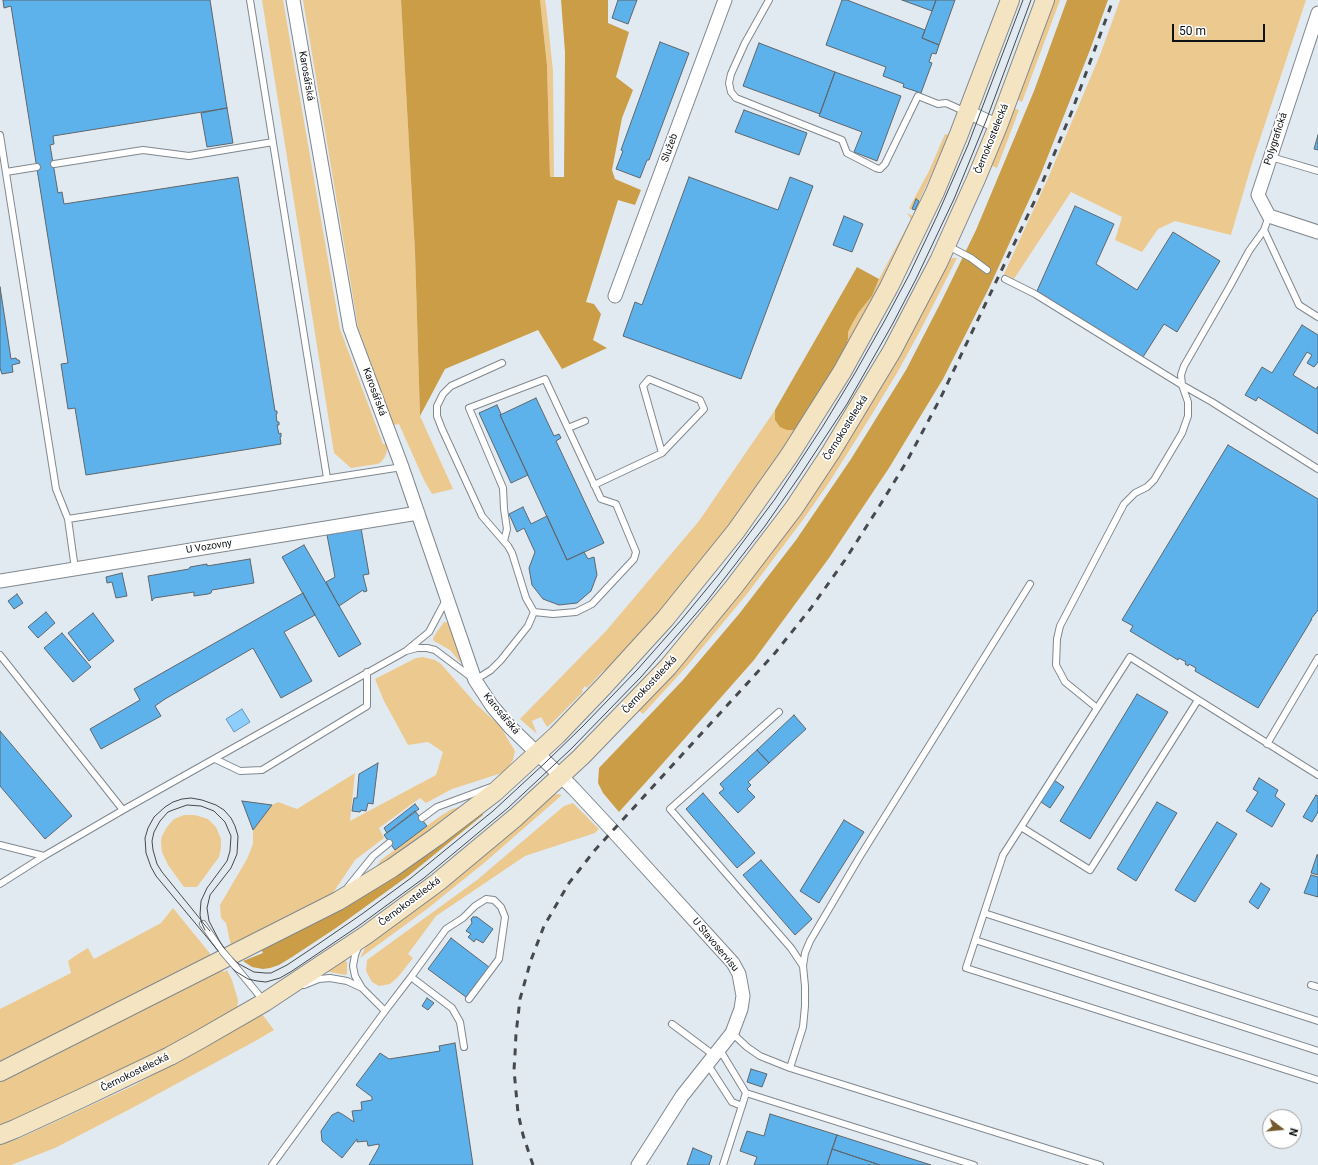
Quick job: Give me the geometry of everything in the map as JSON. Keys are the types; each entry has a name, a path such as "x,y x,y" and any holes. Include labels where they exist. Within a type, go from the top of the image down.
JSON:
{"main road":[{"path":"0,1072 338,901 392,868 436,838 507,781 557,735 604,686 665,619 736,531 789,456 842,372 887,292 935,192 968,112 1010,0"},
{"name":"Černokostelecká","path":"0,1135 170,1056 269,999 366,935 412,903 516,817 581,758 635,702 690,640 754,562 794,508 876,380 909,321 947,245 998,126 1044,0"}],"street":[{"name":"Karosářská","path":"292,0 350,328 402,467 475,680 492,706 510,727 537,753"},
{"name":"Služeb","path":"615,296 725,0"},
{"name":"Polygrafická","path":"1269,216 1258,195 1318,13"},
{"path":"968,112 998,126"},
{"path":"1269,216 1318,232"},
{"name":"U Vozovny","path":"0,581 418,513"},
{"name":"U Stavoservisu","path":"537,753 613,831 733,963 739,974 743,996 739,1016 732,1033 682,1096 638,1165"}],"lane":[{"path":"250,0 327,478"},
{"path":"770,0 745,43 730,74 729,83 731,92 736,98 842,140 847,153 876,168 880,168 885,164 918,96 938,104 946,103 968,112"},
{"path":"0,135 56,489 68,519 75,569"},
{"path":"54,164 143,150 189,156 273,142"},
{"path":"1271,157 1318,171"},
{"path":"6,172 37,167"},
{"path":"1097,708 1065,682 1056,665 1057,639 1060,626 1124,504 1154,480 1182,433 1188,416 1188,402 1182,385 1181,374 1184,366 1249,251 1264,230 1269,216"},
{"path":"1264,230 1299,305 1318,317"},
{"path":"947,245 971,258 987,270"},
{"path":"1005,279 1035,294 1212,402 1318,470"},
{"path":"502,363 451,386 443,394 437,406 437,416 482,516 504,541 512,553 526,598 534,612"},
{"path":"504,541 507,529 503,488 469,408 545,379 594,486 601,499 616,504 636,552 634,559 592,604 576,612 553,614 534,612"},
{"path":"594,486 662,453 704,409 700,400 649,379 643,386 662,453"},
{"path":"568,428 585,421"},
{"path":"68,519 402,467"},
{"path":"790,1068 802,1027 806,1006 803,966 805,953 816,929 1030,584"},
{"path":"0,884 44,856 123,810 406,651 429,632 447,598"},
{"path":"406,651 417,648 435,650 475,680 491,670 501,660 528,626 534,612"},
{"path":"0,655 123,810"},
{"path":"1318,775 1130,657 1003,855 966,968 1318,1080"},
{"path":"1268,744 1318,658"},
{"path":"215,758 240,772 262,770 367,706 367,672"},
{"path":"1021,827 1090,870 1198,700"},
{"path":"779,712 670,809 791,948 803,966"},
{"path":"422,818 437,807 507,781"},
{"path":"338,901 373,856 390,843"},
{"path":"0,845 44,856"},
{"path":"272,1165 446,929 463,918 475,906 486,899 494,900 501,907 505,917 499,959 469,999"},
{"path":"984,913 1318,1021"},
{"path":"203,924 222,951 235,966 269,999 325,978 347,981 362,988"},
{"path":"366,935 355,954 355,976 362,988 385,1011"},
{"path":"975,940 1318,1051"},
{"path":"411,977 452,1008 460,1022 464,1047"},
{"path":"672,1024 714,1057 746,1093 974,1165"},
{"path":"732,1033 746,1047 760,1056 790,1068 1100,1165"},
{"path":"714,1057 732,1102 742,1106"},
{"path":"723,1165 746,1093"}],"shaded area":[{"path":"262,0 283,0 340,329 383,444 387,444 385,457 380,463 377,464 351,468 334,453"},
{"path":"303,0 401,0 415,252 420,416 453,489 432,494 424,480 399,424 393,425 358,327"},
{"path":"401,0 540,0 547,65 550,177 564,177 565,52 561,0 608,0 608,23 629,32 616,77 633,90 622,118 612,170 615,179 641,190 635,205 618,200 586,302 594,304 601,314 593,340 607,348 562,369 538,330 445,369 420,416 415,252"},
{"path":"540,0 545,0 546,5 553,71 554,177 550,177 547,65"},
{"path":"1053,0 1060,0 1022,102 1016,99"},
{"path":"1067,0 1108,0 1090,50 1040,176 989,288 943,379 889,468 829,558 754,660 619,812 603,793 598,783 599,768 683,680 739,614 796,540 851,459 906,370 976,230 1034,91"},
{"path":"1120,0 1306,0 1252,163 1231,235 1175,221 1158,229 1142,252 1115,240 1122,217 1071,192 1014,279 1004,274 1049,176 1100,55"},
{"path":"1013,108 1019,110 997,168 990,165"},
{"path":"945,134 948,135 948,137 931,175 919,201 916,199 911,210 909,208 929,171"},
{"path":"907,213 915,217 845,352 848,332 859,312 872,296 879,279 911,219"},
{"path":"952,258 957,258 920,331 897,373 830,481 747,594 687,666 643,714 638,710 697,644 946,263"},
{"path":"857,267 879,279 872,296 859,312 848,332 845,352 826,384 809,406 799,424 794,430 787,430 780,427 775,420 775,410"},
{"path":"826,385 794,436 702,563 607,673 604,670 587,688 585,686 582,690 583,692 547,727 541,717 532,721 537,734 520,719 606,631 699,521 775,410 775,420 799,424 809,406"},
{"path":"444,622 450,623 463,662 460,662 450,650 433,639"},
{"path":"423,657 435,660 441,664 476,704 500,726 515,751 513,760 505,772 452,789 426,803 420,798 379,828 384,838 355,860 333,893 231,946 226,923 221,918 220,905 247,859 253,844 253,830 272,805 278,802 297,809 355,773 350,821 436,775 443,752 428,742 408,745 384,701 375,679 416,658"},
{"path":"552,795 562,795 484,863 427,909 360,958 366,946"},
{"path":"573,803 599,829 595,833 525,856 436,916 408,954 413,958 398,977 390,984 379,986 372,982 366,971 367,960 477,880 564,806"},
{"path":"467,805 373,871 381,860 439,817 452,809"},
{"path":"482,812 483,815 408,876 336,928 292,957 279,965 263,969 252,967 243,961 263,953 261,949"},
{"path":"184,815 195,815 208,819 216,827 221,839 219,857 197,887 184,887 168,865 162,852 162,836 167,827 174,819"},
{"path":"173,908 212,956 0,1065 0,1009 71,973 68,961 88,948 94,959 161,923"},
{"path":"345,960 347,962 346,975 329,972 330,970"},
{"path":"221,969 224,972 227,970 232,980 238,1000 237,1010 137,1064 0,1127 0,1081"},
{"path":"262,1014 274,1030 257,1040 55,1148 11,1165 0,1165 0,1144 18,1139 135,1085"}],"water":[{"path":"242,709 250,722 234,732 226,719"}],"building":[{"path":"3,0 210,0 227,108 53,136 54,144 50,145 58,193 62,192 64,204 238,177 275,411 277,411 277,422 279,422 279,425 277,425 279,434 281,433 281,444 86,475 75,408 68,409 61,364 68,363 11,6 4,8"},
{"path":"618,0 637,0 628,24 612,18"},
{"path":"842,0 847,0 925,30 922,38 939,45 936,54 932,53 929,62 932,63 921,93 903,87 904,84 883,76 886,67 826,45"},
{"path":"902,0 936,0 932,11"},
{"path":"936,0 955,0 939,45 922,38"},
{"path":"660,42 689,53 649,160 647,160 640,178 616,169 623,151 621,150"},
{"path":"759,43 835,72 820,114 743,86"},
{"path":"835,72 901,96 877,161 854,152 862,132 819,116"},
{"path":"227,108 233,143 207,147 201,113"},
{"path":"744,110 807,133 799,155 735,132"},
{"path":"1318,135 1318,150 1314,149"},
{"path":"689,177 778,210 790,177 813,186 741,379 623,336 635,302 642,305"},
{"path":"916,199 919,201 915,210 912,209"},
{"path":"1075,206 1114,224 1096,264 1137,290 1173,232 1220,261 1177,332 1164,324 1143,357 1037,291"},
{"path":"844,216 863,224 852,252 833,245"},
{"path":"0,287 11,359 16,358 20,363 12,365 13,372 2,374 0,368"},
{"path":"1302,325 1318,335 1318,362 1314,367 1307,363 1312,355 1307,352 1293,375 1316,389 1318,386 1318,434 1258,397 1256,401 1245,395 1262,367 1272,373"},
{"path":"536,398 554,436 559,434 561,438 556,441 604,543 567,560 500,415"},
{"path":"497,405 501,414 500,415 528,475 511,483 479,413"},
{"path":"1228,445 1318,499 1318,610 1311,619 1258,708 1195,671 1196,668 1189,664 1188,666 1185,664 1186,662 1179,658 1178,660 1130,631 1133,626 1122,620"},
{"path":"523,507 531,524 547,516 567,560 584,552 588,559 594,557 597,575 591,591 577,603 559,605 543,599 532,585 529,568 535,552 524,528 517,532 509,514"},
{"path":"361,528 369,574 363,575 367,591 364,592 363,590 339,606 326,582 335,577 327,535"},
{"path":"304,545 361,644 339,657 282,557"},
{"path":"250,559 254,583 212,590 211,593 208,594 194,596 194,592 154,598 152,601 148,576 189,569 190,567 207,564 207,566"},
{"path":"122,573 127,596 116,598 112,582 107,583 106,577"},
{"path":"303,593 315,615 284,632 312,681 281,698 253,648 165,699 155,706 161,716 101,749 90,729 140,700 134,689"},
{"path":"17,594 23,603 14,609 8,601"},
{"path":"46,612 55,623 38,638 28,627"},
{"path":"93,613 114,641 89,661 68,633"},
{"path":"62,633 91,667 73,682 44,648"},
{"path":"1137,694 1168,712 1090,839 1060,821"},
{"path":"794,715 806,729 769,763 757,750"},
{"path":"0,731 72,816 45,839 0,786"},
{"path":"757,750 769,763 748,782 751,785 747,789 755,797 738,813 719,793 724,789 720,784"},
{"path":"378,763 373,804 368,803 366,811 352,811 354,798 357,798 359,774"},
{"path":"1259,778 1278,790 1275,796 1285,804 1272,827 1246,811 1258,792 1253,789"},
{"path":"1054,780 1064,787 1050,808 1041,802"},
{"path":"703,793 755,853 737,868 686,809"},
{"path":"1316,795 1318,796 1318,812 1312,822 1303,817"},
{"path":"242,801 272,805 253,830"},
{"path":"1157,802 1177,813 1136,881 1117,869"},
{"path":"415,804 419,809 387,833 384,828"},
{"path":"415,811 427,826 395,850 384,835"},
{"path":"844,820 864,832 819,903 800,891"},
{"path":"1217,822 1237,834 1195,902 1175,890"},
{"path":"1318,855 1318,875 1311,873"},
{"path":"761,860 812,919 795,935 743,875"},
{"path":"1311,875 1318,877 1318,897 1304,893"},
{"path":"1261,883 1270,889 1258,909 1249,902"},
{"path":"473,917 477,917 493,929 483,943 476,939 474,942 468,937 471,934 466,931 472,923 471,919"},
{"path":"451,938 489,967 466,997 428,969"},
{"path":"427,998 434,1003 428,1010 422,1006"},
{"path":"455,1043 473,1165 369,1165 379,1147 379,1144 368,1146 367,1141 357,1142 357,1139 342,1158 322,1141 321,1131 332,1115 338,1112 354,1122 352,1111 362,1110 361,1102 372,1100 372,1097 356,1085 380,1053 389,1059 440,1051 439,1046"},
{"path":"751,1069 767,1074 762,1087 747,1082"},
{"path":"770,1114 837,1135 827,1165 754,1165 757,1157 740,1151 747,1131 764,1136"},
{"path":"837,1135 931,1165 880,1165 832,1149"},
{"path":"693,1148 712,1156 709,1165 687,1165"},
{"path":"832,1149 880,1165 827,1165"}],"tram line":[{"path":"1023,0 968,145 937,216 909,275 885,320 823,426 775,499 719,574 682,619 637,670 546,762 493,811 411,878 314,947 287,965 271,973 254,972 239,964 229,955 209,921 207,908 210,895 231,868 237,854 238,836 231,818 224,810 216,805 191,798 173,802 154,817 145,838 146,853 151,867 156,876 235,971 248,979 257,981 266,982 280,978 357,927 424,878 508,808 571,749 641,677 707,601 765,526 799,477 847,404 892,325 916,279 954,199 986,121 1031,0"},
{"path":"205,930 202,924 201,920 200,915 201,901 207,888 227,861 230,851 231,836 225,822 214,811 201,806 187,805 168,812 160,821 154,832 152,841 153,850 157,864 162,872 201,920 204,924 210,931"}],"railway":[{"path":"533,1165 523,1135 518,1113 514,1070 520,999 531,960 544,926 569,883 595,850 775,653 811,608 845,560 877,510 907,461 941,397 1036,198 1072,111 1113,0"}]}
